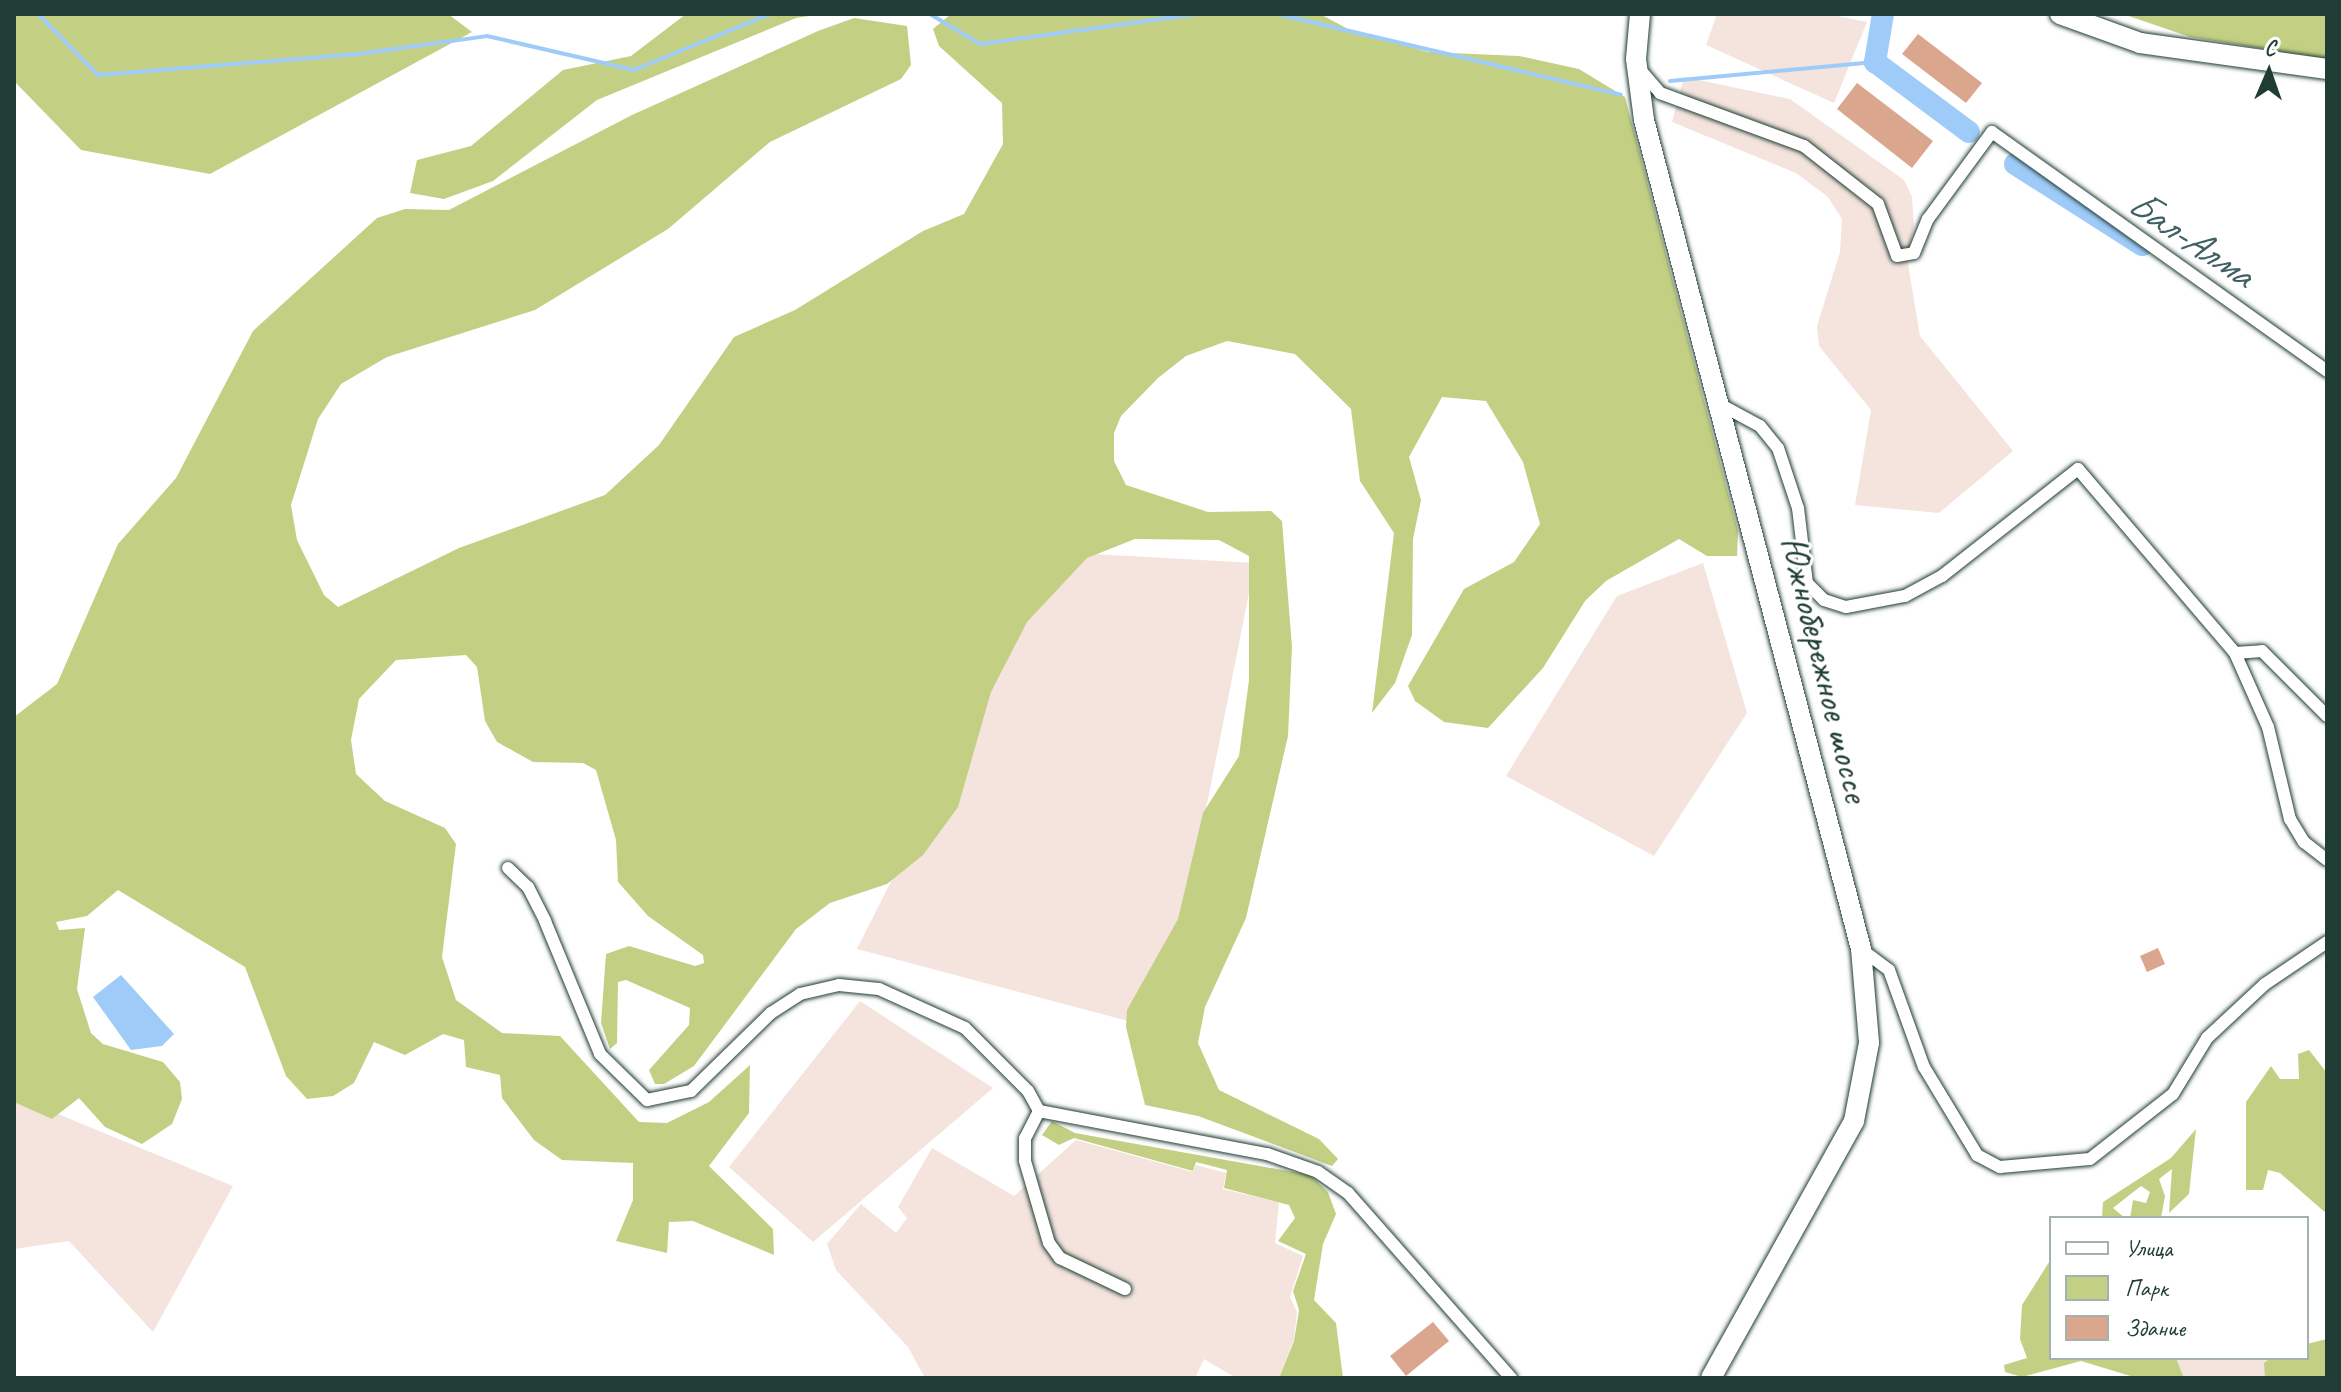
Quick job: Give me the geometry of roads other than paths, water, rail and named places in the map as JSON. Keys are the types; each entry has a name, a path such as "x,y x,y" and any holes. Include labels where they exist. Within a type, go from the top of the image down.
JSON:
{"highway":[{"name":"Южнобережное шоссе","path":"1634,14 1633,62 1644,120 1856,949 1869,1043 1854,1121 1711,1378"},
{"name":"Южнобережное шоссе","path":"1633,62 1640,14"},
{"path":"2063,14 2140,43 2327,67"},
{"name":"Южнобережное шоссе","path":"1701,1378 1852,1112 1862,1047 1856,949"}],"street":[{"path":"1633,62 1660,93 1804,146 1863,189 1888,225 1897,256 1914,253 1928,219 1992,132 2327,371"},
{"path":"1717,407 1760,426 1778,448 1798,508 1807,583 1824,600 1846,607 1905,596 1942,576 2078,469 2235,653 2268,727 2290,819 2304,842 2327,860"},
{"path":"2235,653 2262,651 2327,716"},
{"path":"508,868 528,887 545,921 600,1054 647,1100 691,1091 771,1013 800,994 839,985 879,989 965,1028 1028,1091 1039,1111"},
{"path":"1856,949 1889,970 1924,1067 1977,1155 2000,1167 2090,1159 2173,1094 2207,1038 2265,984 2327,942"},
{"path":"1039,1111 1025,1138 1025,1161 1049,1243 1060,1258 1125,1289"},
{"path":"1039,1111 1267,1154 1318,1172 1348,1193 1511,1378"}],"water":[{"path":"121,975 174,1034 162,1046 131,1050 93,997"}],"waterway":[{"path":"38,14 98,75 358,54 487,36 634,70 770,14"},
{"path":"930,14 980,44 1197,14"},
{"path":"1277,14 1621,95"},
{"name":"Бал-Алма","path":"1883,14 1875,62 1969,132"},
{"path":"1670,81 1875,62"},
{"name":"Бал-Алма","path":"2015,164 2142,245"}]}
